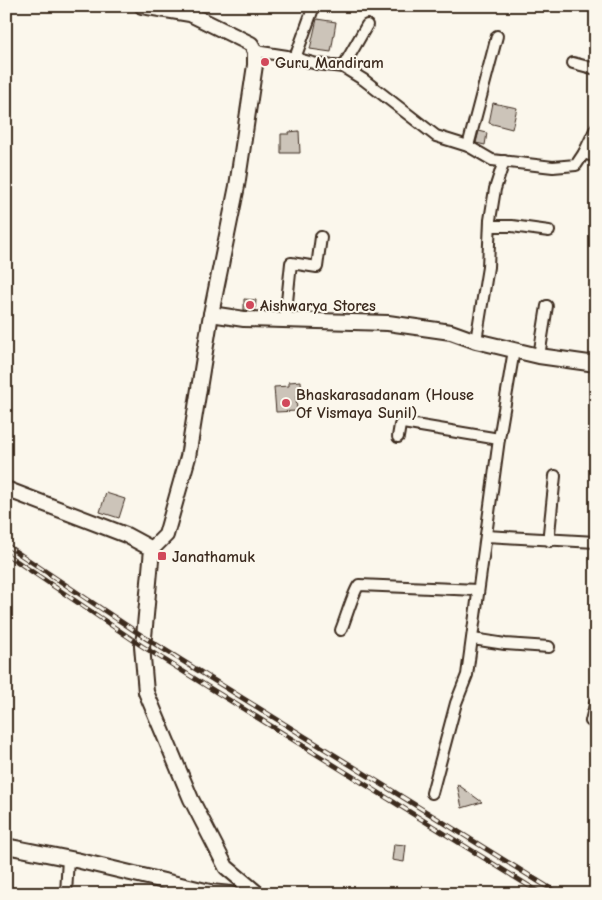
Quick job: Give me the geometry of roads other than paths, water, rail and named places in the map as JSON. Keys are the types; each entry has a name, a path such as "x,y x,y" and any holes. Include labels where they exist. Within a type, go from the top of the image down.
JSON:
{"main road":[{"path":"142,6 190,14 252,44 255,51 255,65 237,186 211,314 188,457 166,535 152,550 142,646 146,692 192,799 226,867 258,894"},
{"path":"211,314 244,319 388,323 451,332 476,341 539,356 596,364"},
{"path":"6,489 126,535 152,550"},
{"path":"6,846 68,858 210,893 231,894"}],"street":[{"path":"295,58 314,6"},
{"path":"343,67 367,25"},
{"path":"468,146 497,36"},
{"path":"255,51 318,64 343,67 364,80 436,136 468,146 492,160 545,166 576,165 596,128"},
{"path":"574,63 596,69"},
{"path":"584,153 596,157"},
{"path":"476,341 488,267 490,226 495,189 504,161"},
{"path":"490,226 525,227 548,232"},
{"path":"285,321 291,263 317,267 321,237"},
{"path":"539,356 547,306"},
{"path":"432,793 456,703 467,675 499,439 514,350"},
{"path":"398,437 400,424 404,423 499,439"},
{"path":"550,541 549,533 555,476"},
{"path":"486,536 550,541 596,542"},
{"path":"341,630 359,585 478,590"},
{"path":"473,639 504,644 549,647"},
{"path":"596,701 591,721 596,724"},
{"path":"66,894 68,858"}],"railway":[{"path":"6,545 144,637 559,894"},
{"path":"6,554 142,646 542,894"}],"place":[{"name":"Guru Mandiram","path":"265,62"},
{"name":"Aishwarya Stores","path":"250,305"},
{"name":"Bhaskarasadanam (House Of Vismaya Sunil)","path":"286,403"},
{"name":"Janathamuk","path":"162,556"}]}
